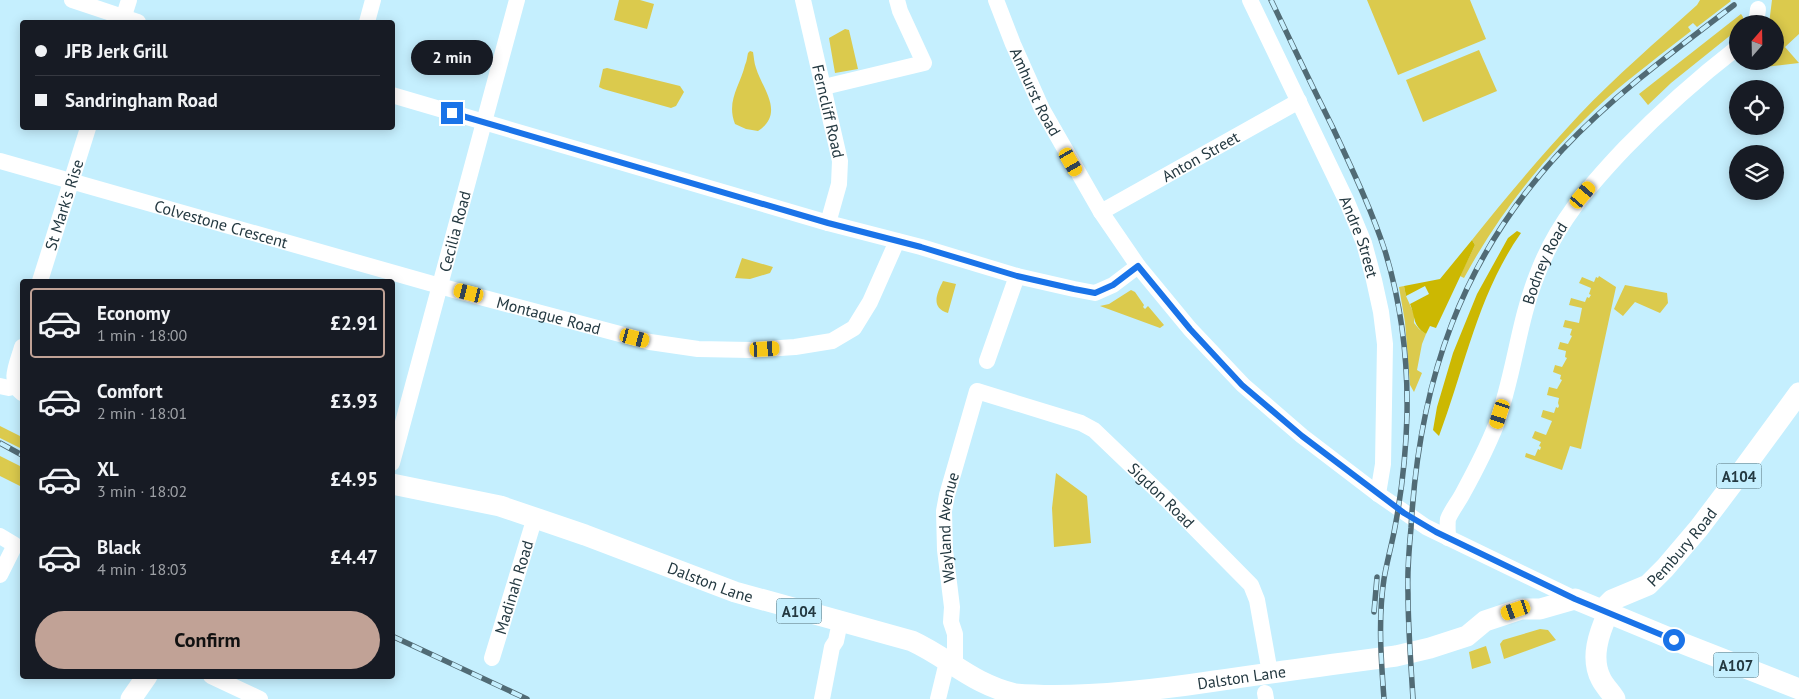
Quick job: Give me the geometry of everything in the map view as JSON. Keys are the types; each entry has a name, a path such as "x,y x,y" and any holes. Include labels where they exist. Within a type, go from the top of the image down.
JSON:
{"main road":[{"name":"Pembury Road","path":"1605,612 1612,600 1648,585 1665,568 1734,483 1799,393"},
{"name":"Dalston Lane","path":"395,485 484,502 534,518 735,592 840,622 886,632 925,647 982,684 1027,696 1054,699 1144,692 1267,689 1430,648 1466,636 1485,621 1508,613 1529,608 1540,609 1575,599"},
{"path":"1575,599 1605,612 1599,636 1596,661 1600,679 1615,699"},
{"name":"A107","path":"1605,612 1799,689"},
{"path":"132,699 145,679"}],"street":[{"path":"72,0 124,20"},
{"path":"127,20 129,0"},
{"path":"368,20 373,0"},
{"name":"Cecilia Road","path":"395,452 442,286 483,122 517,0"},
{"name":"Ferncliff Road","path":"803,0 840,161 839,184 828,223"},
{"path":"824,87 924,63 900,12 897,0"},
{"name":"Amhurst Road","path":"996,0 1013,44 1042,108 1101,212 1138,266 1190,329 1242,385 1302,436 1378,494 1426,527 1575,599"},
{"name":"Andre Street","path":"1250,0 1347,202 1364,243 1381,312 1385,344 1385,425 1383,464 1378,494"},
{"name":"Bodney Road","path":"1448,538 1448,520 1496,427 1537,275 1562,224 1572,208 1603,171 1644,128 1676,98 1729,54"},
{"path":"395,96 828,223 1017,276 1095,293 1113,285 1138,266"},
{"name":"Anton Street","path":"1101,212 1299,101"},
{"name":"St Mark's Rise","path":"41,279 87,130"},
{"name":"Colvestone Crescent","path":"0,161 442,286"},
{"name":"Montague Road","path":"442,286 650,342 698,349 750,350 795,347 832,341 854,328 870,302 897,241"},
{"path":"987,361 1017,276"},
{"path":"13,388 14,374 20,354"},
{"name":"Wayland Avenue","path":"938,699 956,648 951,622 952,607 945,550 944,511 977,391"},
{"name":"Sigdon Road","path":"977,391 1081,424 1094,430 1251,585 1257,600 1267,689"},
{"name":"Madinah Road","path":"492,658 534,518"},
{"path":"0,536 14,545 0,575"},
{"path":"822,699 832,647 836,641 840,622"},
{"path":"217,679 260,699"}],"shaded area":[{"path":"619,0 640,0 654,4 647,29 614,20"},
{"path":"1367,0 1470,0 1486,39 1398,75"},
{"path":"1700,0 1731,1 1697,27 1693,23 1688,27 1691,31 1605,100 1564,140 1527,183 1493,229 1464,278 1460,276 1475,245 1472,240 1538,161 1593,101 1697,5"},
{"path":"1772,0 1799,0 1799,34 1785,47 1799,63 1784,65 1784,15 1770,15"},
{"path":"1729,23 1729,36 1671,83 1648,105 1639,94"},
{"path":"845,29 849,30 858,69 835,73 829,38"},
{"path":"1479,50 1497,91 1423,122 1406,80"},
{"path":"750,51 753,52 755,66 770,101 771,109 770,117 766,124 758,131 746,129 735,124 732,108"},
{"path":"607,68 680,86 684,92 676,106 671,108 603,89 599,87 603,69"},
{"path":"1517,231 1521,233 1506,256 1483,306 1439,436 1433,430 1437,407 1453,353 1477,294 1508,238"},
{"path":"1472,240 1475,245 1436,328 1430,326 1426,334 1416,324 1410,304 1429,294 1425,286 1406,296 1404,286 1440,279"},
{"path":"742,258 773,267 770,273 750,279 735,278"},
{"path":"1599,276 1616,287 1581,449 1570,446 1562,470 1525,457 1526,453 1535,456 1538,449 1540,450 1541,442 1532,438 1535,431 1546,435 1552,421 1541,417 1543,410 1554,413 1556,407 1558,408 1559,406 1559,398 1547,395 1549,387 1557,389 1562,380 1560,379 1561,375 1553,372 1555,365 1562,367 1567,358 1565,357 1566,351 1558,349 1560,342 1568,344 1572,336 1570,335 1572,329 1563,327 1565,320 1579,323 1582,308 1569,305 1571,298 1585,302 1587,297 1589,298 1591,295 1589,294 1591,288 1579,283 1582,277 1594,282 1596,277 1598,278"},
{"path":"943,281 956,284 948,313 939,308 936,300"},
{"path":"1625,285 1667,293 1668,303 1660,313 1635,302 1623,316 1614,309"},
{"path":"1404,286 1414,314 1414,323 1426,334 1417,370 1422,373 1414,392 1410,385 1405,322 1399,287"},
{"path":"1131,290 1135,292 1144,305 1143,307 1145,309 1148,306 1164,325 1160,328 1100,306 1109,304"},
{"path":"0,426 20,436 20,448 0,438"},
{"path":"0,456 20,466 20,486 0,476"},
{"path":"1056,473 1087,496 1091,543 1054,547 1052,508"},
{"path":"1540,629 1548,630 1556,640 1504,659 1500,644 1503,640"},
{"path":"1486,646 1491,663 1472,669 1469,652"}],"railway":[{"path":"1271,0 1367,203 1391,271 1399,311 1405,353 1406,429 1400,499 1382,594 1381,639 1384,699"},
{"path":"1413,699 1408,577 1416,474 1424,422 1436,372 1452,324 1472,278 1497,234 1527,191 1562,150 1624,92 1667,56 1734,5"},
{"path":"0,443 20,454"},
{"path":"1374,612 1377,577"},
{"path":"395,637 527,699"}],"route":[{"path":"452,113 828,223 921,247 1017,276 1074,289 1095,293 1113,285 1138,266 1190,329 1242,385 1302,436 1404,513 1426,527 1575,599 1674,640"}]}
